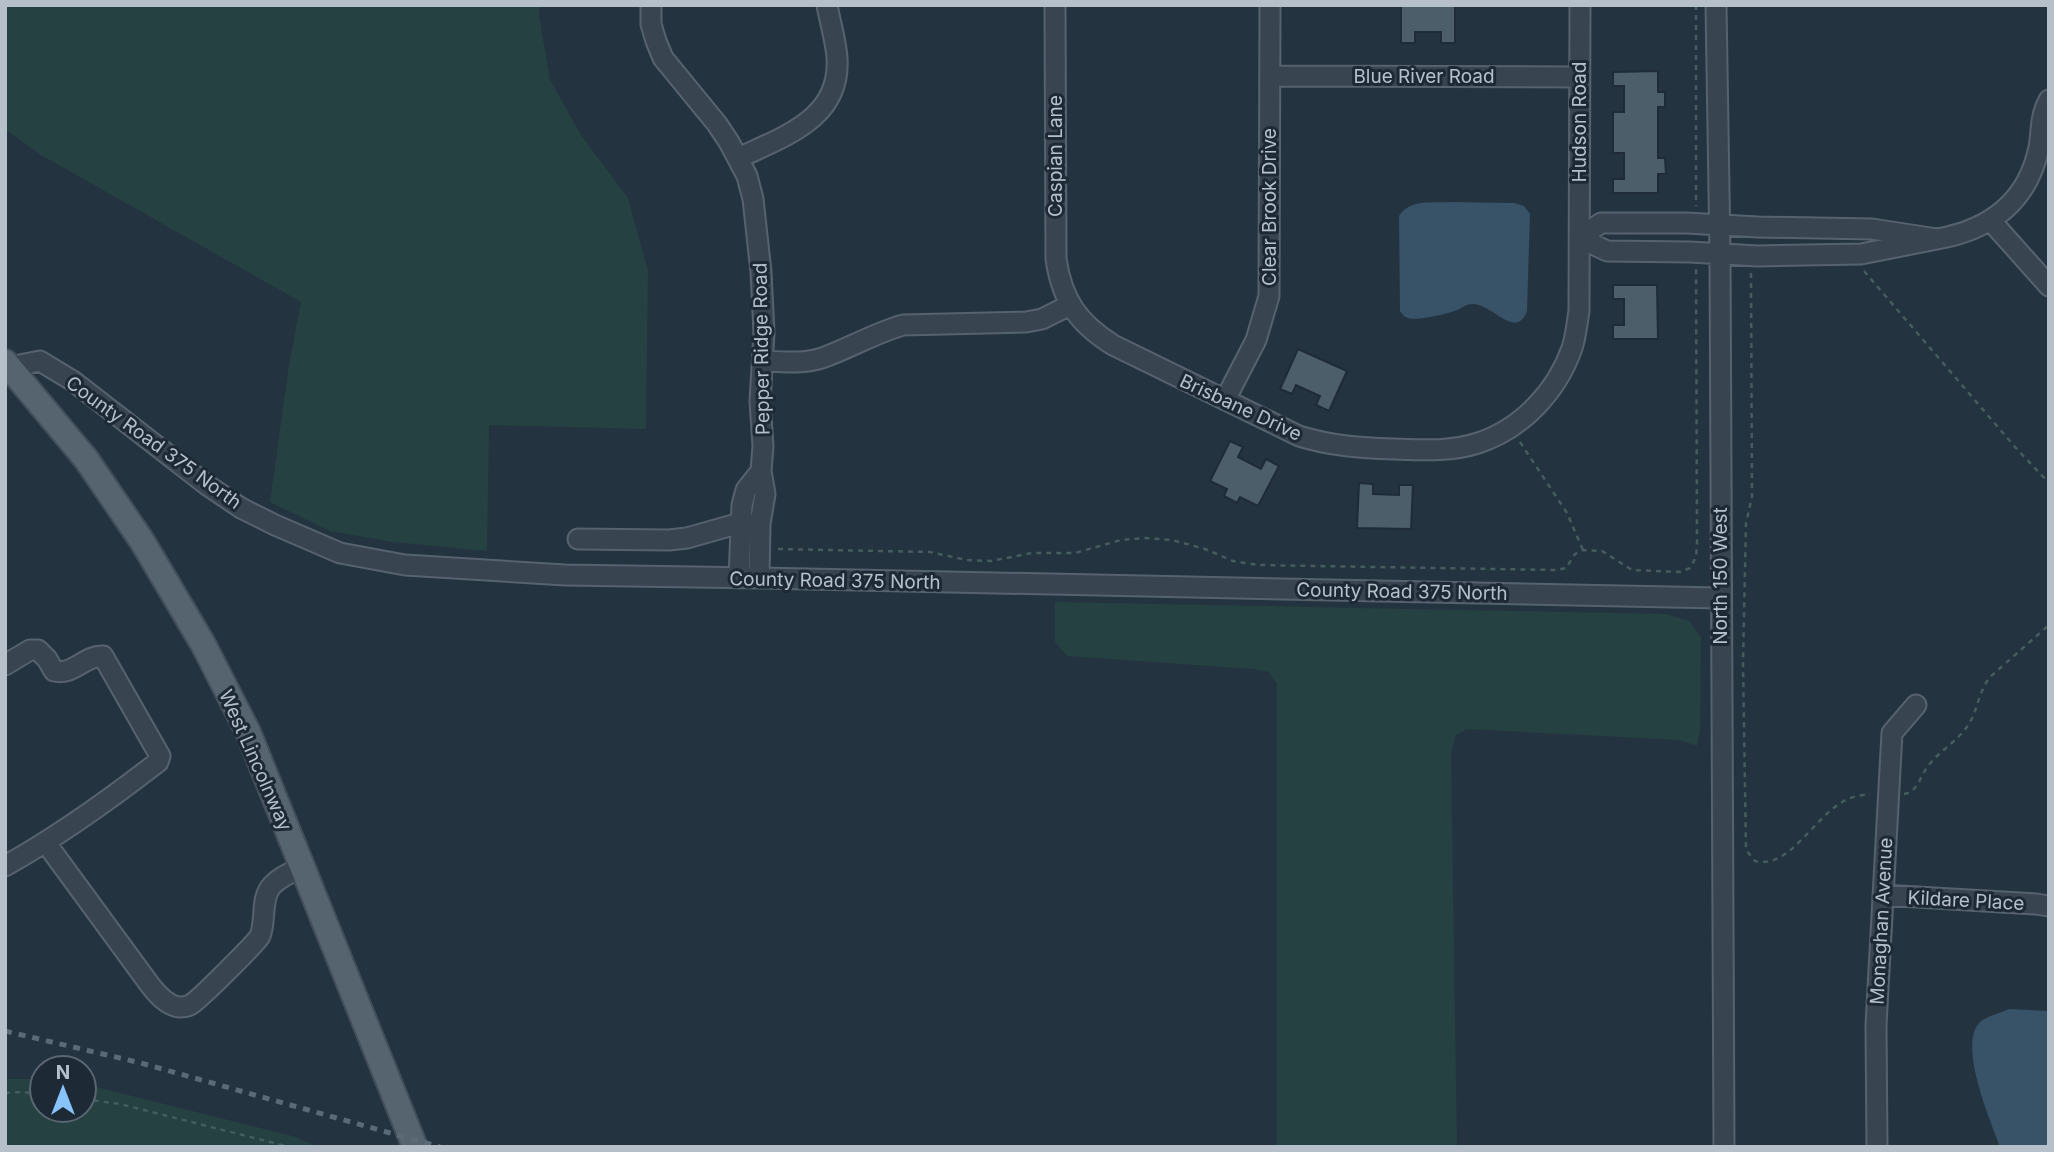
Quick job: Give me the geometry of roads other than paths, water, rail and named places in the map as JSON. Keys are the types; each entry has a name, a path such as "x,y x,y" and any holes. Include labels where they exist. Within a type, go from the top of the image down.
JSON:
{"main road":[{"name":"West Lincolnway","path":"7,364 86,459 142,541 203,644 247,732 415,1147"}],"street":[{"name":"Pepper Ridge Road","path":"651,5 651,24 663,58 717,124 739,158 757,219 764,307 760,401 763,446 761,471 746,490 742,505 750,524 749,578"},
{"path":"739,158 803,127 825,105 837,74 837,56 827,5"},
{"name":"Caspian Lane","path":"1055,5 1055,240 1059,275 1070,305"},
{"name":"Clear Brook Drive","path":"1225,400 1256,340 1269,296 1270,5"},
{"name":"Hudson Road","path":"1580,5 1580,238"},
{"name":"North 150 West","path":"1716,5 1720,253 1724,1147"},
{"name":"Blue River Road","path":"1270,76 1579,76"},
{"path":"1937,239 1872,229 1601,223 1580,238 1607,251 1757,256 1861,254 1937,239 1968,232 1991,221 2013,201 2028,179 2036,158 2044,109 2049,100"},
{"path":"1991,221 2049,286"},
{"name":"Brisbane Drive","path":"1070,305 1089,328 1112,345 1299,436 1346,447 1450,449 1477,444 1502,433 1530,413 1549,393 1563,370 1573,345 1579,311 1580,238"},
{"path":"763,361 787,363 822,358 885,330 903,325 1026,322 1042,319 1070,305"},
{"name":"County Road 375 North","path":"7,364 40,361 73,381 207,485 241,508 340,553 383,562 565,575 1720,598"},
{"path":"578,539 669,540 750,524"},
{"path":"5,665 30,650 38,650 54,671 59,673 97,656 103,656 160,756 158,762 46,843 5,866"},
{"name":"Monaghan Avenue","path":"1877,1147 1876,1025 1892,733 1916,705"},
{"path":"46,843 150,985 166,1002 182,1007 190,1005 202,996 253,946 259,938 269,889 302,867"},
{"name":"Kildare Place","path":"1883,895 2049,906"}],"water":[{"path":"1514,203 1524,206 1530,214 1527,311 1517,322 1510,322 1480,305 1472,304 1418,319 1408,318 1400,311 1399,216 1415,204"},
{"path":"2009,1009 2049,1011 2049,1147 2000,1147 1978,1083 1972,1047 1974,1033 1980,1022"}],"railway":[{"path":"5,1031 141,1063 440,1147"}]}
